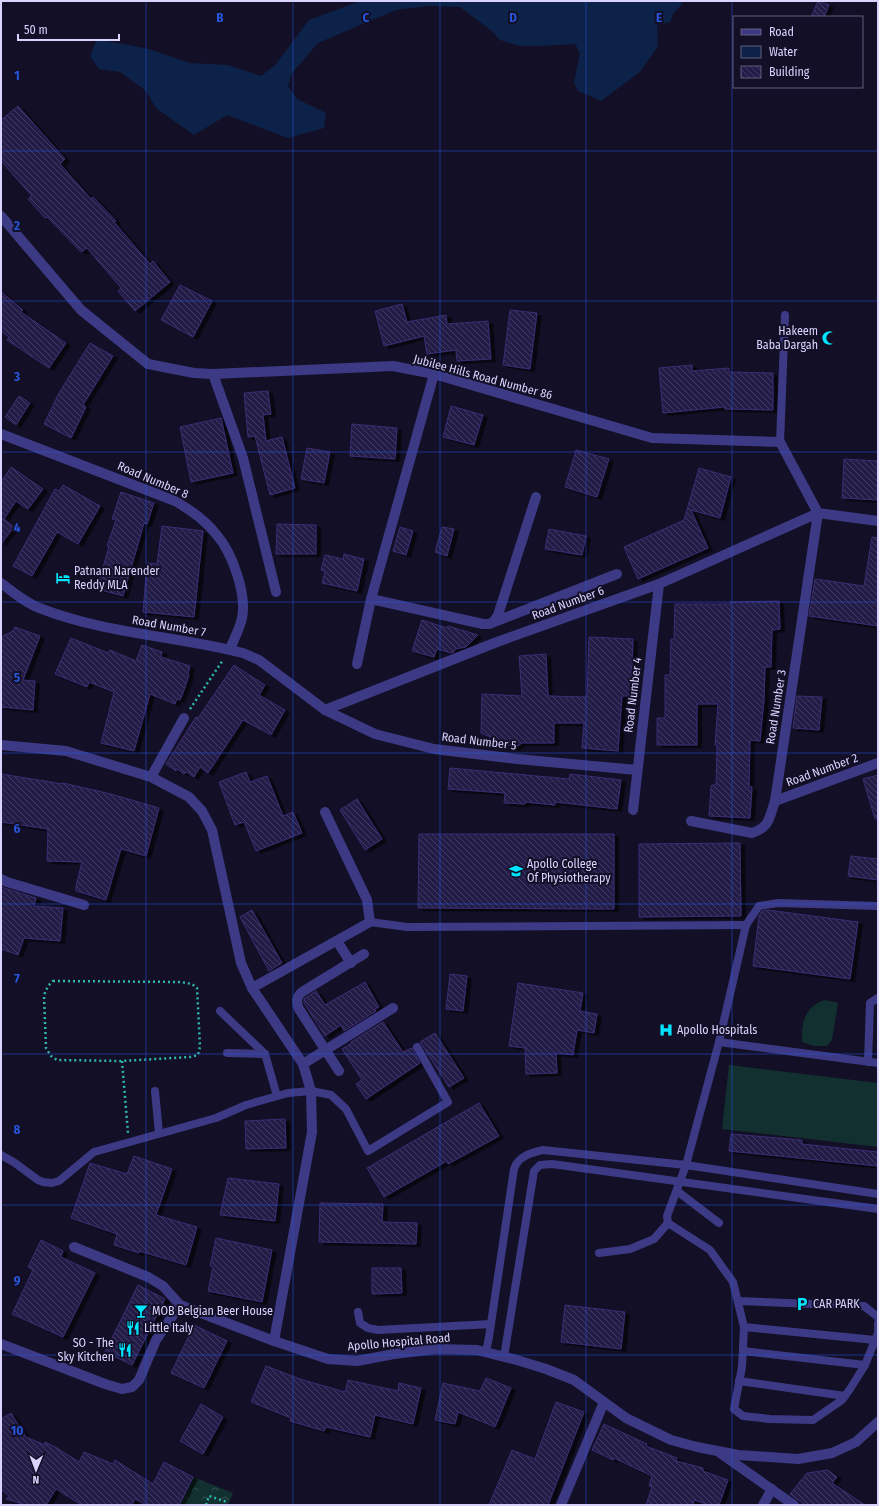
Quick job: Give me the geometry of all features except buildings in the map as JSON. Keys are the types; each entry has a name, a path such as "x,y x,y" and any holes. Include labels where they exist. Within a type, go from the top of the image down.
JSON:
{"street":[{"name":"Jubilee Hills Road Number 86","path":"1,216 81,310 148,364 194,373 213,374 393,366 434,374 652,438 780,442"},
{"path":"213,374 243,458 276,592"},
{"path":"357,664 371,599 434,374"},
{"name":"Road Number 8","path":"1,434 176,501 206,523 217,535 224,547 235,568 243,591 242,617 230,649"},
{"path":"780,442 818,513 878,521"},
{"path":"494,622 498,616 536,497"},
{"name":"Road Number 6","path":"325,710 497,642 659,584 818,513"},
{"name":"Road Number 3","path":"691,821 752,833 762,830 768,825 775,801 818,513"},
{"path":"371,599 483,624 494,622 616,574"},
{"name":"Road Number 7","path":"1,583 40,609 96,626 230,649 243,653 259,660 325,710"},
{"name":"Road Number 4","path":"633,810 659,584"},
{"name":"Road Number 5","path":"325,710 375,734 434,749 517,759 637,770"},
{"path":"152,777 184,718"},
{"path":"1,745 66,751 152,777 189,797 202,811 212,830 241,963 252,988 303,1064 311,1091 312,1132 274,1341"},
{"name":"Road Number 2","path":"775,801 878,763"},
{"path":"252,988 370,922 367,900 325,812"},
{"path":"1,879 84,904"},
{"path":"337,941 350,963"},
{"path":"338,1070 299,1009 297,1004 298,998 302,992 364,954"},
{"path":"303,1064 393,1008"},
{"path":"1,1344 105,1384 122,1389 132,1386 139,1380 156,1340 180,1305 163,1286 148,1278 74,1248"},
{"name":"Apollo Hospital Road","path":"180,1305 274,1341 328,1359 357,1361 394,1354 436,1349 477,1350 486,1352 546,1369 574,1380 626,1418 671,1440 738,1455 798,1459 832,1453 856,1442 878,1422"},
{"path":"561,1505 604,1402"},
{"path":"717,1451 794,1505"},
{"path":"763,1505 772,1490"}],"lane":[{"path":"780,442 785,315"},
{"path":"878,906 778,903 758,906 746,925 719,1042 686,1166 678,1191 667,1216 668,1223 710,1250 733,1282 744,1327 742,1367 734,1409 743,1416 770,1419 813,1420 832,1408 842,1400 865,1365 878,1333 878,1323"},
{"path":"370,922 407,927 746,925"},
{"path":"868,1062 870,1003 878,998"},
{"path":"220,1011 265,1054 277,1096"},
{"path":"719,1042 878,1063"},
{"path":"1,1155 16,1163 38,1180 52,1183 59,1181 70,1174 78,1164 94,1152 129,1141 216,1118 277,1096 288,1093 311,1091 331,1095 346,1109 368,1151 448,1102 417,1047"},
{"path":"227,1053 265,1054"},
{"path":"155,1091 159,1133"},
{"path":"486,1352 516,1163 530,1153 543,1150 686,1166 878,1194"},
{"path":"504,1357 534,1171 540,1165 552,1164 878,1209"},
{"path":"678,1191 719,1223"},
{"path":"600,1253 630,1249 654,1238 668,1223"},
{"path":"738,1301 864,1306 878,1317"},
{"path":"358,1312 360,1323 368,1328 378,1330 491,1324"},
{"path":"744,1327 875,1340"},
{"path":"743,1351 865,1365"},
{"path":"739,1380 845,1396"}],"path":[{"path":"184,718 230,649"},
{"path":"53,981 182,982 192,984 197,988 200,1047 198,1055 190,1057 122,1061 57,1060 51,1056 46,1048 44,995 48,986 53,981"},
{"path":"122,1061 129,1141"},
{"path":"206,1505 209,1496 226,1502"}],"green space":[{"path":"825,1000 838,1003 832,1040 827,1046 814,1046 802,1042 802,1028 806,1016 813,1006"},
{"path":"729,1065 878,1083 878,1147 722,1129"},
{"path":"193,1477 233,1493 228,1505 179,1505"}],"water":[{"path":"360,1 682,1 682,4 673,14 670,22 657,25 658,46 640,72 601,101 578,91 574,83 580,53 575,44 520,46 500,40 492,31 460,7 428,6 396,10 318,43 292,73 288,86 297,99 326,113 324,128 288,138 227,115 194,135 156,108 146,91 120,72 99,69 90,56 97,39 149,49 190,63 228,65 261,76 276,64 309,20"}],"place":[{"name":"Hakeem Baba Dargah","path":"829,338"},
{"name":"Patnam Narender Reddy MLA","path":"63,578"},
{"name":"Apollo College Of Physiotherapy","path":"516,871"},
{"name":"Apollo Hospitals","path":"666,1030"},
{"name":"CAR PARK","path":"802,1304"},
{"name":"MOB Belgian Beer House","path":"141,1311"},
{"name":"Little Italy","path":"133,1328"},
{"name":"SO - The Sky Kitchen","path":"125,1350"}]}
